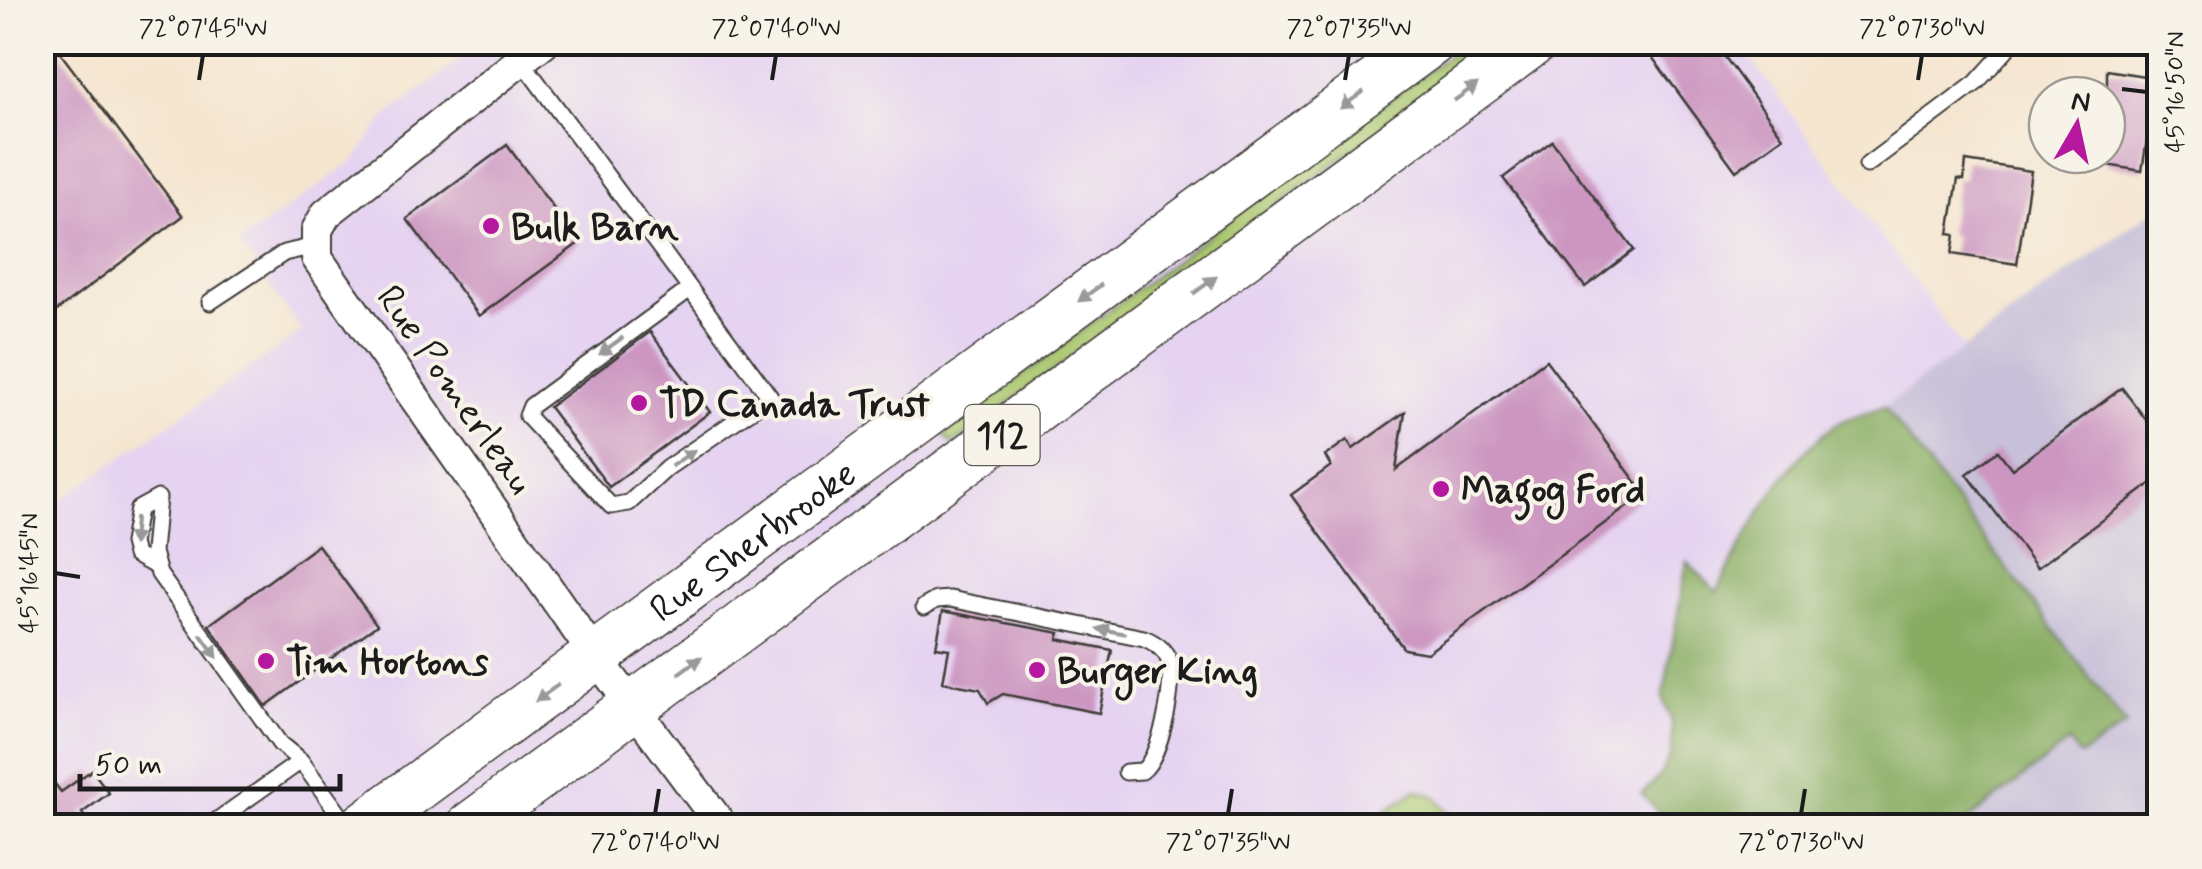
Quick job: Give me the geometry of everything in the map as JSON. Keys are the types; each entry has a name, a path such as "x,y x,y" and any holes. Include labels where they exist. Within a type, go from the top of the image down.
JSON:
{"main road":[{"name":"Rue Sherbrooke","path":"364,826 1431,42"},
{"name":"Rue Sherbrooke","path":"470,826 1534,42"}],"street":[{"path":"314,246 316,230 326,214 532,51"},
{"name":"Rue Pomerleau","path":"314,246 321,267 596,657 722,826"}],"lane":[{"path":"1866,165 1976,83 2013,42"},
{"path":"532,51 690,288 770,397 667,468 623,506 604,500 578,467 528,423 532,406 690,288"},
{"path":"210,302 284,253 314,246"},
{"path":"154,566 158,498 138,509 132,543 135,555 154,566 280,744 301,760 348,826"},
{"path":"924,607 936,600 950,599 1144,638 1162,649 1171,674 1157,754 1142,771 1126,772"},
{"path":"209,826 301,760"}],"shaded area":[{"path":"483,43 1739,43 1964,349 1884,407 1835,425 1767,502 1717,593 1687,562 1663,697 1672,723 1671,754 1660,776 1642,794 1670,826 43,826 42,513 302,332 240,243 356,159 384,118"},
{"path":"2159,206 2159,826 1960,826 2070,742 1884,407"}],"green space":[{"path":"1465,43 1498,43 953,445 943,435"},
{"path":"1884,407 2126,725 2080,756 2069,742 1960,826 1670,826 1642,794 1660,776 1671,754 1672,723 1663,698 1687,561 1717,592 1752,525 1797,461 1833,426"},
{"path":"1417,790 1436,797 1459,826 1363,826"}],"building":[{"path":"42,42 52,42 183,216 42,322"},
{"path":"1641,42 1714,42 1783,137 1736,171"},
{"path":"2107,70 2157,78 2142,171 2127,168 2127,75 2107,75"},
{"path":"1552,141 1634,250 1585,287 1503,178"},
{"path":"507,145 579,243 479,316 407,219"},
{"path":"1966,161 2027,170 2030,175 2017,264 1952,254 1955,235 1949,234 1958,179 1964,180"},
{"path":"650,332 710,412 609,487 549,407"},
{"path":"1546,360 1645,494 1427,653 1404,649 1291,495 1331,466 1325,456 1347,440 1353,449 1405,412 1396,470"},
{"path":"2122,388 2160,438 2160,477 2037,568 1967,474 1998,451 2012,469"},
{"path":"318,545 377,625 266,706 209,625"},
{"path":"943,611 1060,633 1058,639 1112,650 1099,713 1003,694 988,703 980,689 943,682 949,649 936,647"},
{"path":"42,767 61,792 92,770 109,793 82,813 92,826 42,826"}],"place":[{"name":"Bulk Barn","path":"491,226"},
{"name":"TD Canada Trust","path":"639,403"},
{"name":"Magog Ford","path":"1441,489"},
{"name":"Tim Hortons","path":"266,661"},
{"name":"Burger King","path":"1037,670"}]}
